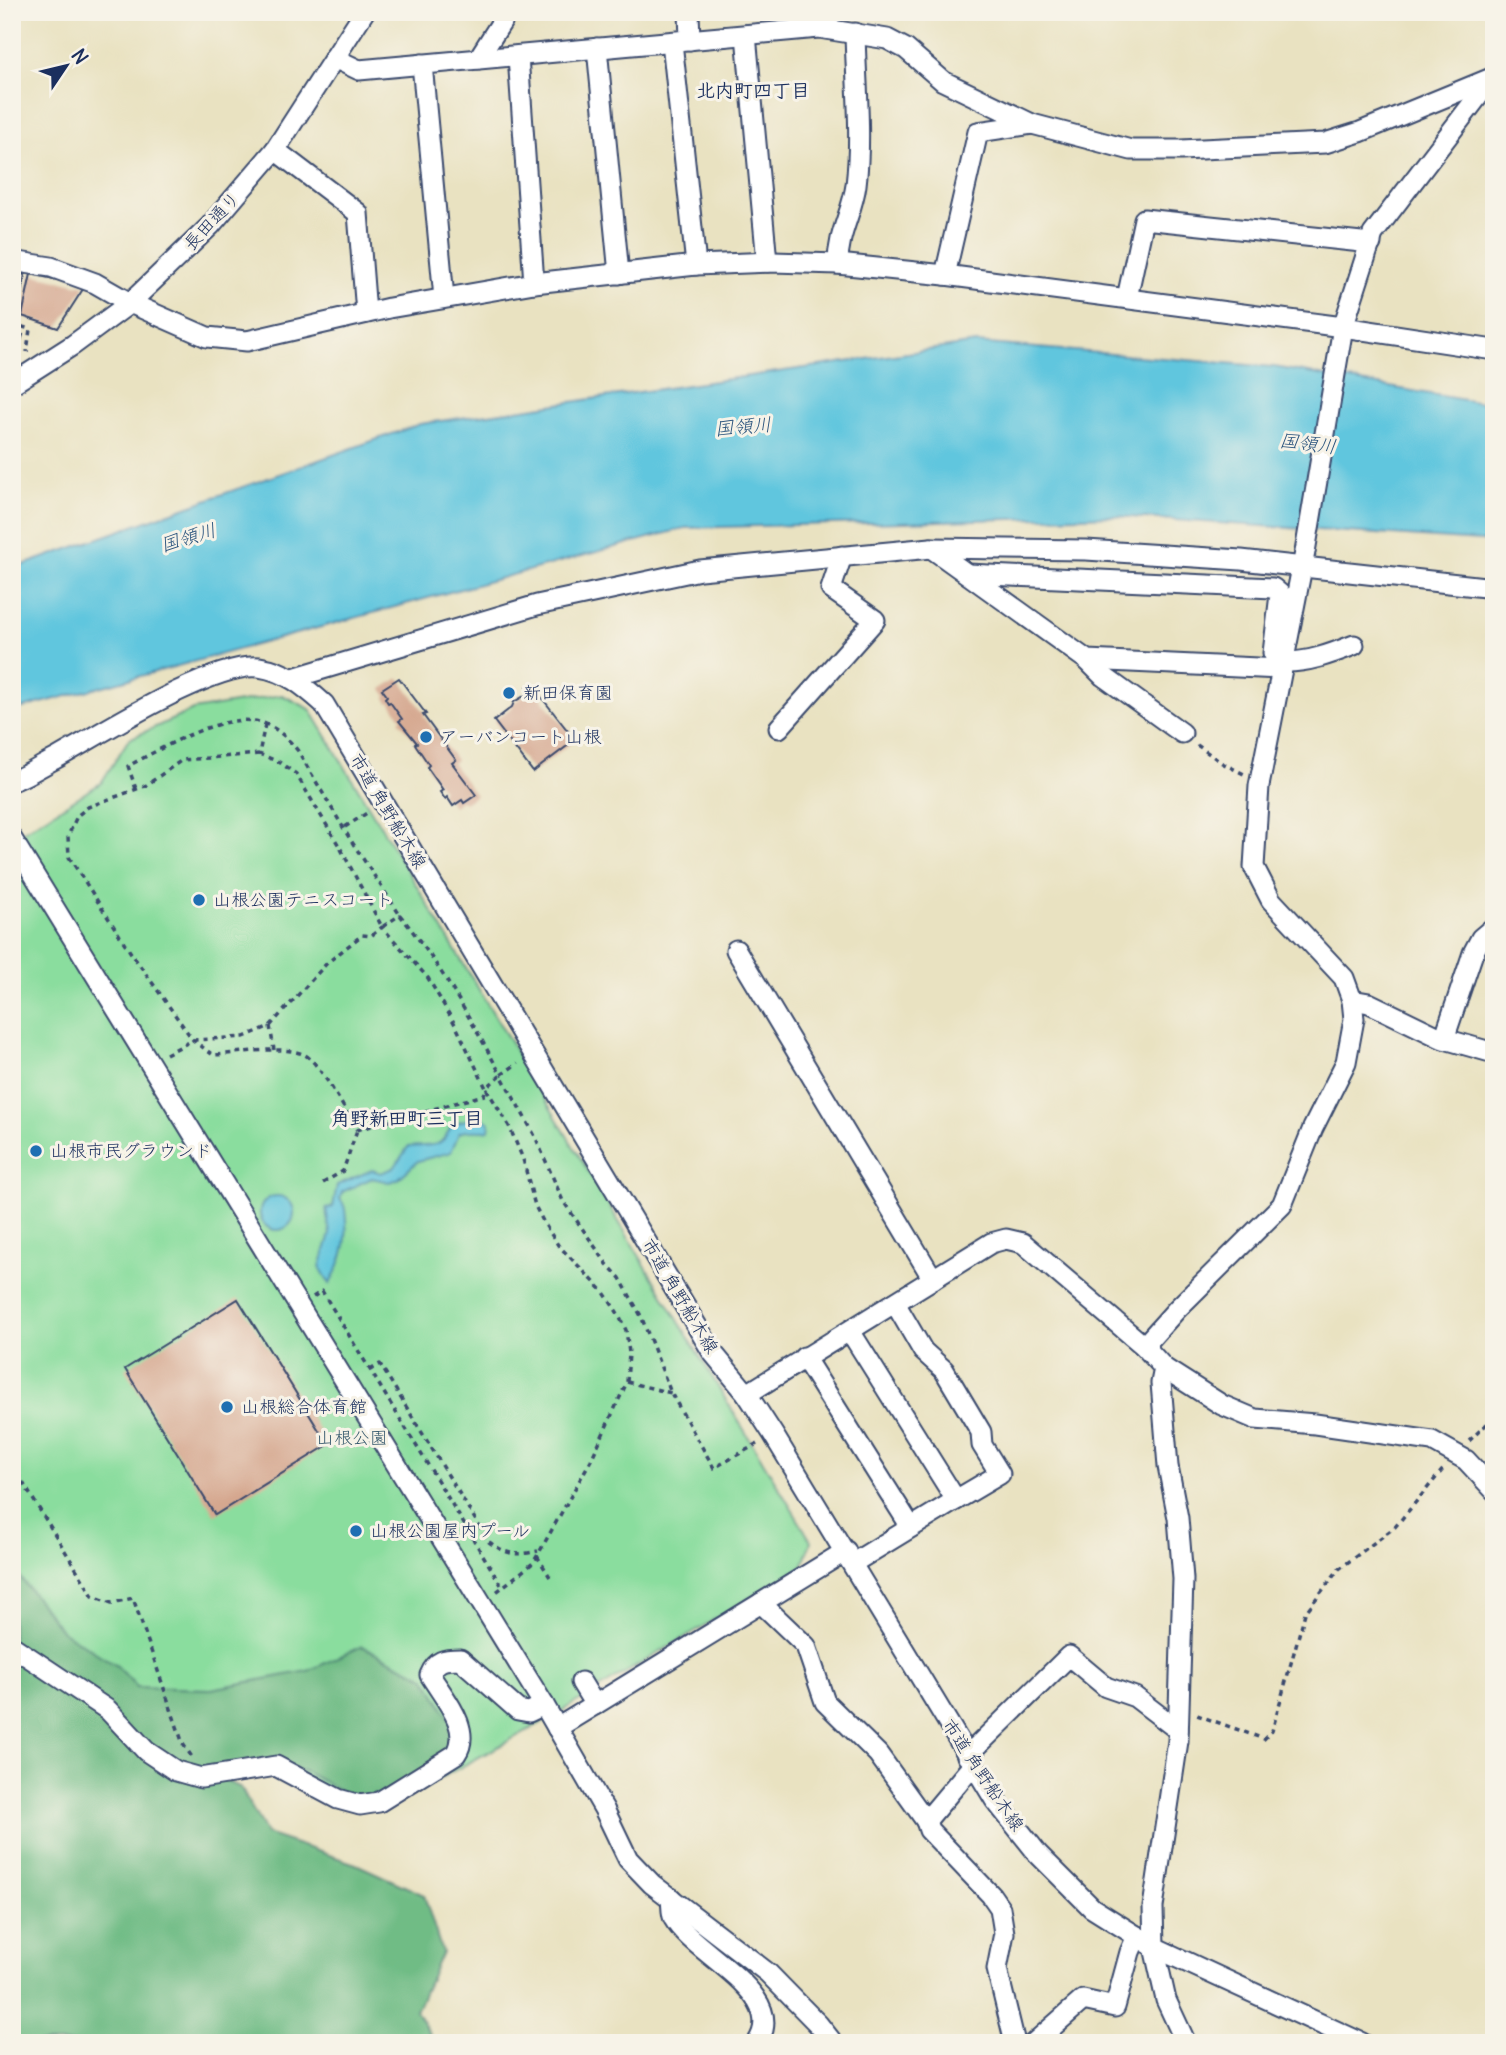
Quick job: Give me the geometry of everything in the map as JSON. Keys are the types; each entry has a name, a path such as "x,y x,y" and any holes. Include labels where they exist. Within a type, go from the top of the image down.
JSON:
{"street":[{"name":"長田通り","path":"19,380 130,303 210,226 275,150 364,12"},
{"path":"478,60 508,12"},
{"path":"689,12 681,41 696,265"},
{"path":"334,58 359,70 746,35 818,20 855,33 887,39 906,49 943,81 1032,124 1131,150 1325,143 1360,132 1494,76"},
{"path":"838,264 838,244 855,189 858,158 855,33"},
{"path":"746,35 767,262"},
{"path":"597,48 619,274"},
{"path":"518,56 534,283"},
{"path":"422,64 444,298"},
{"path":"1144,1346 1177,1309 1282,1205 1313,1128 1346,1062 1354,1019 1352,1000 1344,978 1271,900 1254,867 1260,781 1279,666 1303,560 1343,333 1373,234 1494,76"},
{"path":"945,275 978,132 1032,124"},
{"path":"275,150 358,213 366,313"},
{"path":"1127,298 1144,219 1371,243"},
{"path":"12,261 51,267 95,283 130,303 206,337 247,341 366,313 534,283 696,265 767,262 838,264 945,275 1127,298 1343,333 1494,350"},
{"path":"932,548 1087,660 1103,676 1182,733"},
{"path":"293,678 537,605 700,570 932,548 1086,550 1241,560 1303,560 1494,588"},
{"path":"779,728 875,620 831,589 842,556"},
{"path":"968,574 1273,588 1280,594 1279,666"},
{"path":"1087,660 1279,666 1354,645"},
{"name":"市道 角野船木線","path":"12,781 183,689 228,669 257,667 293,678 324,704 713,1353 747,1394 773,1434 995,1800 1038,1854 1092,1908 1154,1947 1362,2043"},
{"path":"12,839 544,1705 604,1809 628,1859 652,1884 768,1973 834,2043"},
{"path":"1444,1039 1473,953 1480,938 1494,927"},
{"path":"736,950 933,1279"},
{"path":"1352,1000 1369,1003 1444,1039 1494,1053"},
{"path":"747,1394 991,1243 1006,1239 1023,1243 1144,1346 1164,1368 1222,1405 1255,1419 1315,1424 1433,1441 1457,1453 1494,1490"},
{"path":"557,1728 761,1603 911,1527 1000,1474 982,1445 981,1432 944,1370 923,1351 895,1303"},
{"path":"850,1331 956,1500"},
{"path":"804,1357 911,1527"},
{"path":"1164,1368 1161,1383 1166,1452 1178,1518 1183,1579 1178,1730 1153,1907 1154,1947 1166,2000 1186,2043"},
{"path":"761,1603 806,1646 825,1702 878,1754 926,1821 929,1830 1000,1908 1004,1933 997,1969 1015,2043"},
{"path":"12,1646 108,1710 146,1751 176,1771 206,1777 276,1766 338,1799 360,1805 379,1802 456,1754 462,1745 461,1729 430,1675 433,1666 443,1659 460,1659 518,1710 529,1712 544,1705"},
{"path":"926,1821 970,1761 1069,1656 1106,1687 1135,1697 1178,1730"},
{"path":"581,1682 595,1705"},
{"path":"671,1898 673,1918 696,1944 747,1985 761,2006 763,2033 757,2043"},
{"path":"1034,2043 1083,2000 1115,2007 1137,1936"}],"path":[{"path":"12,324 30,328 19,380"},
{"path":"136,789 128,766 194,733 236,721 253,720 288,738 400,915 428,949 457,993 535,1136 564,1201 607,1264 620,1278 641,1316 671,1393 714,1468 773,1434"},
{"path":"259,754 265,724"},
{"path":"1182,733 1222,763 1260,781"},
{"path":"357,1130 325,1079 306,1055 274,1050 213,1055 193,1040 131,953 69,857 68,836 77,816 88,807 145,786 182,760 259,754 279,762 296,774 341,849 382,927 428,978 456,1026 509,1126 523,1159 535,1206 544,1223 558,1245 603,1291 626,1330 629,1353 627,1382 591,1460 533,1563 481,1602"},
{"path":"345,827 383,803"},
{"path":"148,1062 193,1040 244,1037 270,1026 327,962 362,935 371,936 400,915"},
{"path":"270,1026 274,1050"},
{"path":"357,1130 484,1095 486,1087 501,1075"},
{"path":"323,1183 343,1171 357,1130"},
{"path":"299,1305 322,1291 503,1588"},
{"path":"370,1370 380,1364 489,1542 504,1552 516,1554 540,1551"},
{"path":"627,1382 671,1393"},
{"path":"1178,1709 1264,1739 1272,1731 1305,1613 1339,1569 1403,1519 1457,1453 1494,1417"},
{"path":"12,1465 93,1596 112,1603 133,1598 184,1744 206,1777"},
{"path":"537,1556 550,1577"}],"green space":[{"name":"山根公園","path":"282,695 310,709 811,1541 802,1567 545,1721 395,1803 312,1789 12,1661 12,838 101,783 129,739 193,710"},
{"path":"12,1567 62,1631 117,1666 137,1687 211,1689 308,1671 362,1646 425,1677 454,1726 455,1749 383,1795 354,1798 304,1771 210,1772 241,1788 266,1834 356,1864 424,1895 442,1952 416,2011 433,2039 439,2043 12,2043"}],"water":[{"name":"国領川","path":"976,343 1274,367 1494,405 1494,542 1114,516 685,528 12,711 12,569 420,424"},
{"path":"479,1116 490,1123 489,1130 459,1133 451,1152 418,1161 398,1179 389,1182 372,1178 342,1192 340,1199 345,1209 345,1245 330,1284 320,1267 330,1234 326,1209 333,1207 337,1185 372,1170 381,1173 394,1168 408,1147 436,1144 444,1139 452,1124"},
{"path":"277,1196 289,1201 294,1213 289,1225 277,1230 265,1225 260,1213 265,1201"}],"building":[{"path":"12,272 25,275 15,318 12,317"},
{"path":"31,274 85,286 58,328 22,316"},
{"path":"12,332 23,335 13,363 12,363"},
{"name":"アーバンコート山根","path":"399,678 426,714 423,715 456,760 452,763 476,795 464,803 462,800 453,806 447,797 445,799 440,792 443,790 415,744 417,743 385,698 387,696 382,689"},
{"path":"531,684 575,740 533,772 494,721 512,707 514,702 531,692 527,687"},
{"name":"山根総合体育館","path":"238,1299 328,1445 215,1515 125,1369"}],"place":[{"name":"新田保育園","path":"509,693"},
{"name":"アーバンコート山根","path":"426,737"},
{"name":"山根公園テニスコート","path":"199,900"},
{"name":"山根市民グラウンド","path":"36,1151"},
{"name":"山根総合体育館","path":"227,1407"},
{"name":"山根公園屋内プール","path":"356,1531"}],"district":[{"name":"北内町四丁目","path":"753,90"},
{"name":"角野新田町三丁目","path":"407,1118"}]}
